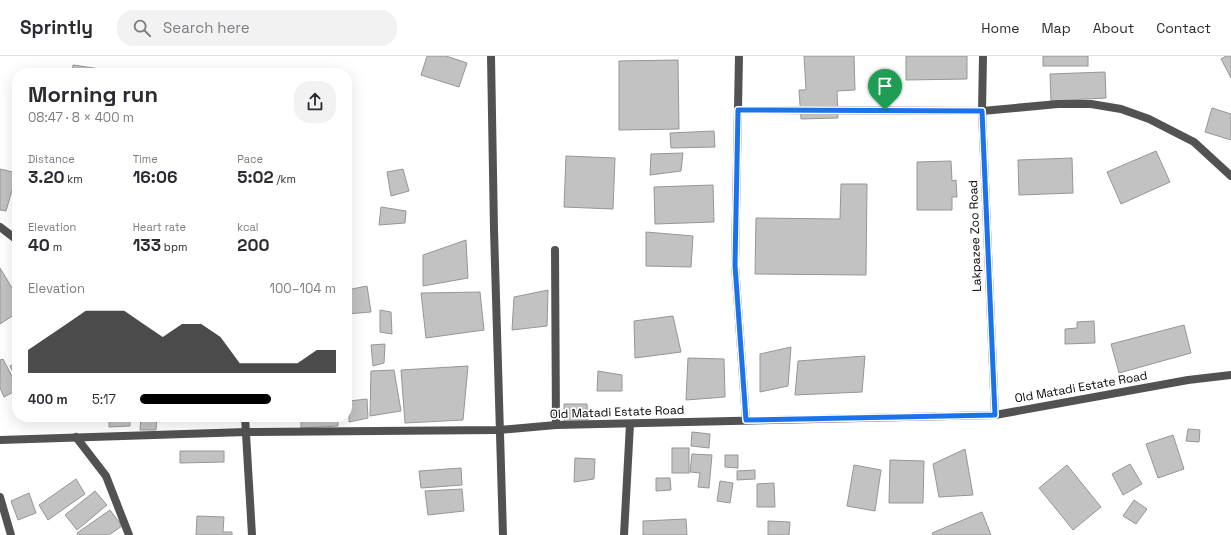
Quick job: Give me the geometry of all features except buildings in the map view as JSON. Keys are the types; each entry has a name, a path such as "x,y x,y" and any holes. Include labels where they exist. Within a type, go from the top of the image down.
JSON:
{"street":[{"path":"491,56 499,430 503,535"},
{"path":"739,56 735,265 746,420"},
{"name":"Lakpazee Zoo Road","path":"983,56 982,111 995,415"},
{"path":"738,110 982,111 1058,104 1091,104 1121,109 1149,119 1194,142 1230,173"},
{"path":"0,227 12,236"},
{"path":"555,250 556,426"},
{"name":"Old Matadi Estate Road","path":"0,440 246,432 499,430 556,426 746,420 995,415 1188,380 1231,375"},
{"path":"245,422 252,535"},
{"path":"624,535 630,424"},
{"path":"76,437 106,476 129,535"},
{"path":"0,497 11,535"}],"route":[{"path":"738,110 885,110 982,111 995,415 746,420 735,265 738,110"}]}
